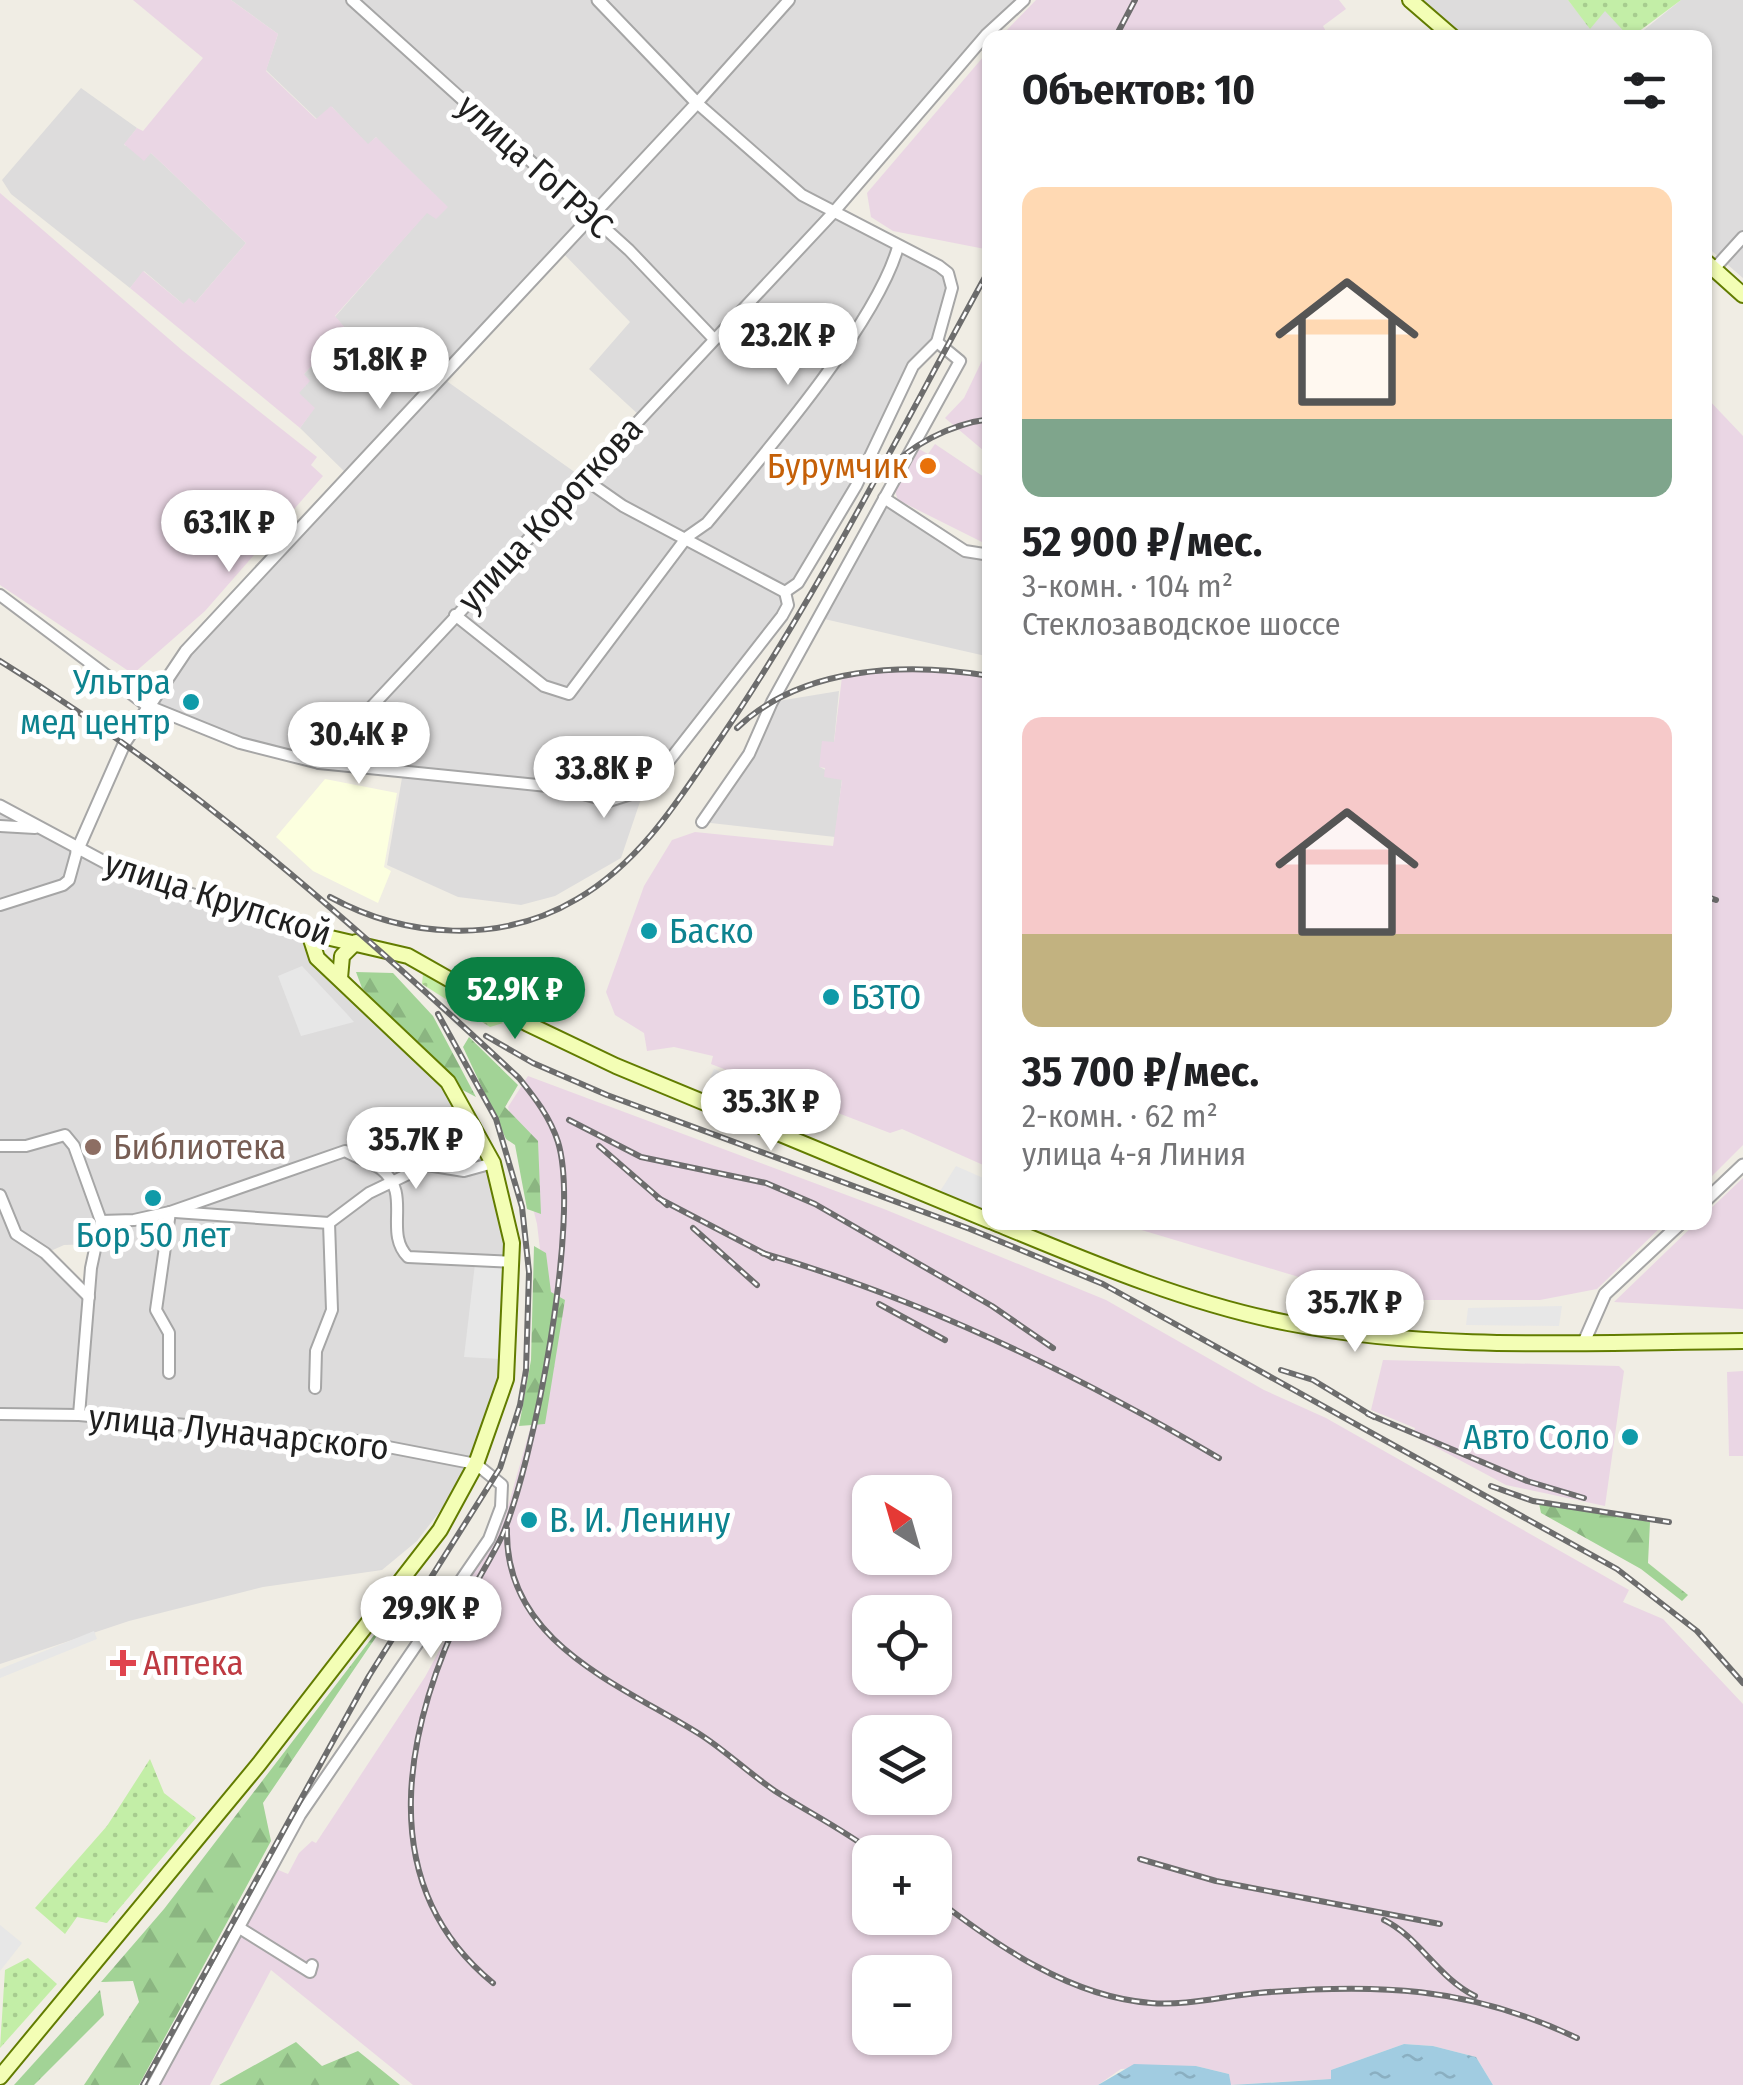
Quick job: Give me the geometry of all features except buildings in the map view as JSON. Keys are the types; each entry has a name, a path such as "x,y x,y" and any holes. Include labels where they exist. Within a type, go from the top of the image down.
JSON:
{"main road":[{"path":"1410,0 1445,30"},
{"path":"1712,268 1743,295"},
{"path":"0,2077 318,1687 440,1530 476,1464 508,1371 513,1262 509,1219 492,1163 448,1082 317,958 309,932"},
{"name":"улица Крупской","path":"309,932 408,956 528,1024 616,1066 982,1218"},
{"path":"340,978 342,956 356,942"},
{"name":"улица Крупской","path":"1014,1230 1222,1306 1288,1323 1425,1338 1743,1341"}],"street":[{"name":"улица ГоГРЭС","path":"352,0 629,250 713,338"},
{"path":"0,905 69,880 98,796 146,705 186,651 790,0"},
{"name":"улица Короткова","path":"991,30 1024,0"},
{"path":"598,2 668,69 697,104 785,183 832,214 939,266 952,280 936,342 913,366 856,486 798,584 785,592"},
{"name":"улица Короткова","path":"319,762 832,214 982,40"},
{"path":"1712,262 1743,236"},
{"path":"455,615 544,686 569,694 687,537 706,523 812,390 890,272 898,247"},
{"path":"702,822 749,754 772,702 960,361 936,342"},
{"path":"0,595 146,705 240,743 319,762 557,787 609,801 645,786 788,606 785,592 623,506 583,478"},
{"path":"884,498 965,551 982,553"},
{"name":"улица Крупской","path":"0,806 77,850 170,891 309,932"},
{"path":"0,826 36,828"},
{"path":"0,1146 26,1146 59,1135 74,1146 101,1221 89,1297 80,1415"},
{"path":"101,1221 134,1220 170,1212 345,1150 380,1168 392,1181 399,1196 396,1240 408,1257 513,1262"},
{"path":"170,1212 329,1223 392,1181 434,1163 464,1171 492,1163"},
{"path":"1712,1194 1743,1165"},
{"path":"0,1195 16,1234 45,1253 89,1297"},
{"path":"169,1373 168,1333 156,1310 170,1212"},
{"path":"314,1388 316,1351 332,1310 329,1223"},
{"path":"1584,1342 1605,1294 1673,1230"},
{"name":"улица Луначарского","path":"0,1414 80,1415 357,1441 476,1464"},
{"path":"153,2085 300,1815 489,1539 502,1507 502,1485 476,1464"},
{"path":"238,1927 310,1972 312,1965"}],"shaded area":[{"path":"133,0 231,0 278,34 266,71 316,119 331,106 368,144 376,137 448,207 436,219 427,213 335,316 346,329 304,374 310,381 299,393 315,408 300,428 130,288 143,271 183,304 189,298 195,303 246,243 151,153 144,161 124,144 137,128 143,131 203,58"},
{"path":"231,0 1024,0 997,30 982,30 982,47 832,213 939,266 951,280 937,342 919,357 798,583 785,592 788,605 645,787 621,858 555,896 521,905 458,897 387,865 403,772 285,755 146,705 348,475 300,428 310,414 299,393 303,375 346,329 335,317 427,212 376,137 368,145 332,107 317,119 266,70 278,34","holes":["559,249 630,322 589,369 640,416 583,478 441,377"]},
{"path":"1036,0 1339,0 1346,9 1323,26 1325,30 1007,30"},
{"path":"1422,0 1568,0 1590,28 1605,10 1624,30 1458,30"},
{"path":"1681,0 1743,0 1743,278 1712,251 1712,30 1644,30"},
{"path":"982,58 982,248 893,231 871,217 867,193"},
{"path":"81,88 137,128 124,145 151,153 246,243 195,303 183,304 144,271 130,288 11,194 2,180"},
{"path":"0,193 183,351 317,457 311,465 323,476 205,611 133,674 0,585"},
{"path":"982,361 982,449 945,418 964,398"},
{"path":"1712,403 1743,436 1743,1145 1712,1176"},
{"path":"935,444 982,476 982,542 898,500 895,491 919,449 928,454"},
{"path":"884,498 965,551 982,554 982,655 820,618"},
{"path":"905,669 982,675 982,1164 902,1129 890,1133 711,1064 713,1056 674,1047 647,1051 644,1033 615,1015 606,992 644,886 672,840 695,832 833,846 842,780 824,777 825,768 819,767 822,741 834,742 842,677"},
{"path":"839,691 834,742 820,767 842,779 835,837 702,822 749,754 772,702"},
{"path":"325,779 397,793 384,867 391,871 378,903 313,871 276,837"},
{"path":"0,806 77,851 309,933 309,942 460,1099 509,1219 511,1342 476,1464 417,1541 382,1570 263,1587 129,1621 0,1664","holes":["95,1244 88,1296 46,1253 64,1245"]},
{"path":"302,966 354,1022 301,1036 278,976"},
{"path":"714,1069 763,1089 755,1111 706,1087"},
{"path":"528,1076 884,1209 1106,1300 1264,1390 1326,1418 1629,1590 1623,1602 1663,1619 1743,1704 1743,2085 1493,2085 1476,2057 1433,2046 1404,2044 1331,2070 1331,2079 1230,2085 1229,2074 1196,2066 1121,2069 1098,2085 413,2085 271,1970 210,2085 153,2085 271,1867 288,1874 299,1853 312,1841 316,1843 425,1677 445,1640 436,1636 505,1517 532,1422 544,1283 537,1224 508,1107"},
{"path":"956,1166 982,1177 982,1212 939,1193"},
{"path":"1743,1178 1743,1309 1614,1302 1689,1230 1712,1230 1712,1207"},
{"path":"1141,1230 1658,1230 1597,1289 1540,1300 1376,1300"},
{"path":"475,1264 504,1266 501,1359 464,1357"},
{"path":"1562,1306 1559,1326 1466,1325 1468,1308"},
{"path":"1383,1360 1619,1366 1624,1371 1605,1506 1506,1485 1413,1435 1415,1428 1371,1410"},
{"path":"1743,1371 1743,1456 1729,1456 1727,1372"},
{"path":"94,1631 97,1639 0,1678 0,1669"},
{"path":"0,1925 22,1943 0,1971"}],"green space":[{"path":"1568,0 1681,0 1641,30 1623,30 1605,11 1590,29"},
{"path":"356,972 393,973 433,1016 476,1097 455,1086 362,988"},
{"path":"423,974 503,1023 490,1027 422,984"},
{"path":"469,1037 518,1085 505,1107 538,1141 541,1214 527,1209 515,1145 506,1139 463,1047"},
{"path":"534,1246 546,1253 551,1292 565,1300 545,1424 519,1426 531,1360"},
{"path":"1538,1499 1650,1522 1648,1563 1688,1595 1682,1601 1641,1569 1541,1513"},
{"path":"404,1596 263,1803 271,1841 139,2085 84,2085 139,2002 133,1981 101,1982 164,1909"},
{"path":"150,1759 164,1793 196,1818 107,1923 77,1917 65,1934 35,1908 107,1826"},
{"path":"28,1958 57,1984 0,2048 5,1970"},
{"path":"100,1990 104,2015 34,2085 14,2085"},
{"path":"296,2042 322,2066 358,2051 400,2085 219,2085"}],"water":[{"path":"1404,2044 1433,2046 1476,2057 1493,2085 1231,2085 1331,2079 1331,2070"},
{"path":"1134,2064 1196,2066 1229,2074 1231,2085 1098,2085"}],"railway":[{"path":"1119,30 1135,0"},
{"path":"330,897 359,911 421,928 485,929 547,914 577,899 621,866 675,805 759,680 828,564 982,283"},
{"path":"883,475 905,454 932,438 982,421"},
{"path":"0,661 138,754 270,856 519,1078 555,1133 564,1177 563,1225 559,1280 540,1399 515,1501 502,1536 466,1602 427,1700 411,1802 415,1851 429,1899 454,1943 493,1983"},
{"path":"737,728 763,707 823,681 890,670 982,675"},
{"path":"1712,899 1716,900"},
{"path":"143,2085 369,1676 500,1468 520,1405 526,1370 529,1272 522,1207 496,1119 438,1014"},
{"path":"486,1036 533,1063 607,1095 970,1229 1103,1284 1617,1569 1697,1631 1743,1683"},
{"path":"569,1120 641,1157 766,1183 815,1204 992,1306 1053,1348"},
{"path":"599,1146 667,1205"},
{"path":"658,1198 773,1258"},
{"path":"693,1228 757,1285"},
{"path":"762,1253 881,1292 997,1341 1219,1458"},
{"path":"879,1304 945,1340"},
{"path":"1281,1370 1313,1380 1374,1417"},
{"path":"1368,1414 1527,1481 1584,1498"},
{"path":"1491,1486 1533,1501 1669,1522"},
{"path":"507,1529 511,1568 525,1602 546,1631 572,1656 701,1735 775,1791 852,1838"},
{"path":"1140,1859 1216,1881 1440,1924"},
{"path":"952,1910 1036,1966 1092,1991 1121,1999 1164,2004 1342,1988 1421,1992 1498,2008 1577,2038"},
{"path":"1384,1920 1408,1936 1450,1978 1475,1996"}],"place":[{"name":"Бурумчик","path":"928,466"},
{"name":"Ультра мед центр","path":"191,702"},
{"name":"Баско","path":"649,931"},
{"name":"БЗТО","path":"831,997"},
{"name":"Библиотека","path":"93,1147"},
{"name":"Бор 50 лет","path":"153,1198"},
{"name":"Авто Соло","path":"1630,1437"},
{"name":"В. И. Ленину","path":"529,1520"},
{"name":"Аптека","path":"123,1663"}]}
